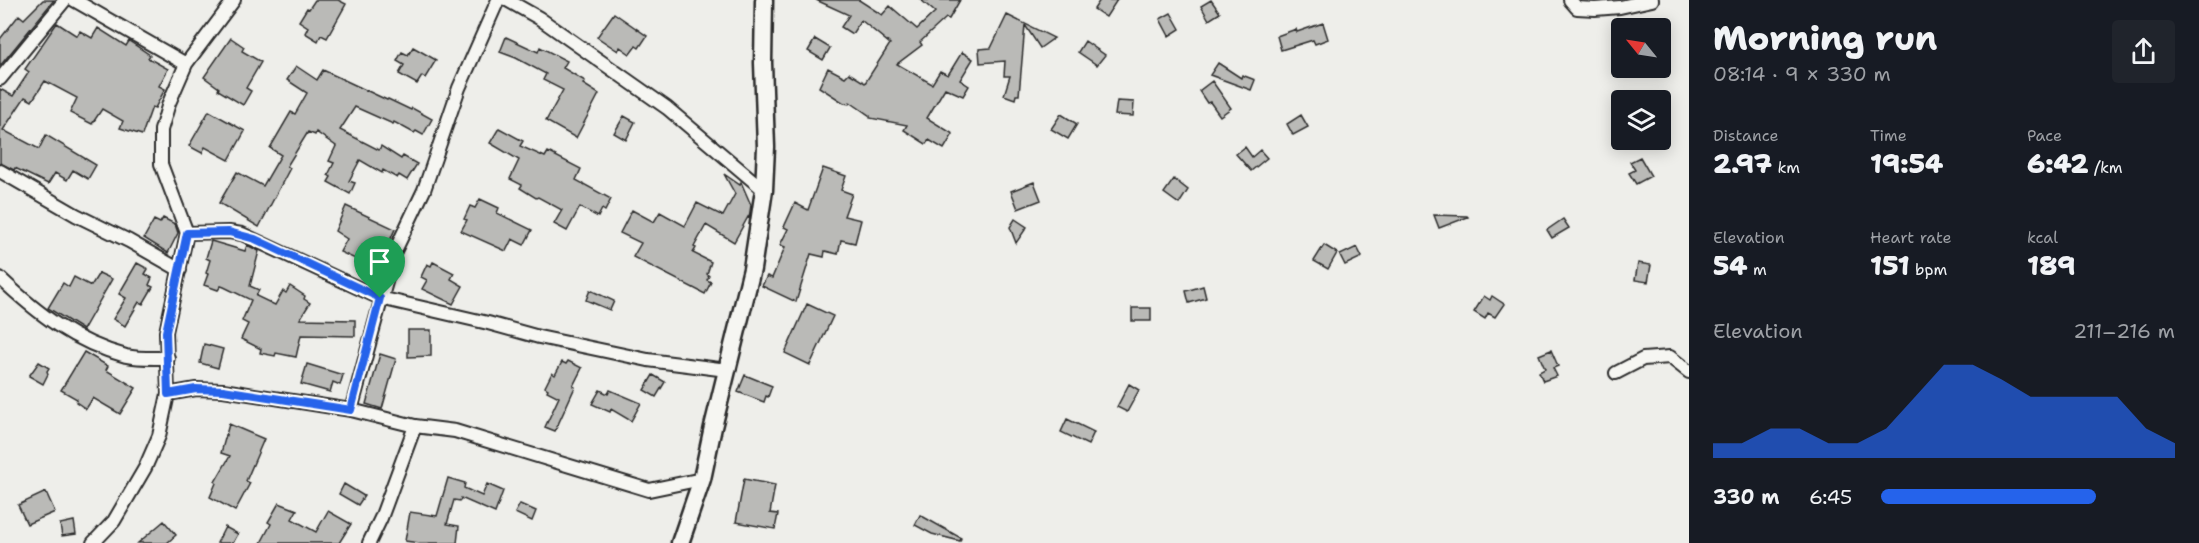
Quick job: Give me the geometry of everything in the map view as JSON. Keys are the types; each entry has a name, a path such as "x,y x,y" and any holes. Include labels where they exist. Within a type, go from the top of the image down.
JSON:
{"street":[{"path":"0,79 65,0"},
{"path":"74,0 186,64"},
{"path":"94,543 114,521 145,468 159,436 168,394 166,332 187,233 161,164 161,130 169,103 186,64 234,0"},
{"path":"351,410 394,253 424,190 459,88 498,0"},
{"path":"507,0 539,18 667,108 764,190"},
{"path":"680,543 702,479 752,269 764,190 766,147 763,63 764,0"},
{"path":"1570,0 1577,8 1586,9 1652,0"},
{"path":"0,171 76,215 180,270"},
{"path":"187,233 242,234 380,298 488,322 539,337 648,360 727,370"},
{"path":"0,278 29,305 66,332 126,356 168,358"},
{"path":"1616,373 1643,359 1670,357 1689,372"},
{"path":"168,394 196,389 223,390 351,410 416,426 455,431 649,490 702,479"},
{"path":"369,543 381,518 416,426"}],"building":[{"path":"43,0 54,0 0,66 0,39 19,15 24,19"},
{"path":"315,0 338,0 346,4 327,38 321,35 318,41 305,33 308,27 299,21"},
{"path":"816,0 859,0 882,15 890,6 917,29 935,12 921,0 960,0 949,19 946,18 920,42 922,45 897,64 932,84 940,71 948,75 962,52 973,59 960,80 969,86 963,96 945,88 927,118 953,134 944,149 929,140 926,144 904,130 907,125 870,118 850,102 849,104 844,103 819,87 828,68 845,77 849,73 865,83 890,44 861,20 852,34 841,27 849,15"},
{"path":"1100,0 1117,0 1106,17 1094,9"},
{"path":"1211,0 1220,13 1209,20 1201,6"},
{"path":"614,13 647,36 639,48 636,46 630,54 620,47 618,51 597,37"},
{"path":"1171,13 1180,29 1169,36 1160,19"},
{"path":"1007,15 1054,38 1040,48 1025,25 1019,95 1016,95 1015,99 1004,95 1010,76 1004,76 1005,61 980,63 979,49 991,48"},
{"path":"57,23 77,36 80,31 92,38 98,28 126,46 129,41 150,55 148,58 168,69 159,86 165,89 155,108 152,107 142,135 120,128 123,121 102,109 92,124 70,113 77,98 45,81 32,101 25,97 3,130 39,149 46,135 96,165 88,179 73,170 67,180 55,173 48,184 0,163 0,89 13,96 29,72 25,69"},
{"path":"1323,23 1328,39 1315,44 1313,40 1281,50 1277,36"},
{"path":"506,37 538,52 540,47 567,61 563,68 585,81 583,84 599,94 576,138 546,121 563,90 543,80 546,74 500,52"},
{"path":"231,38 244,47 242,51 261,62 246,88 251,91 243,105 218,90 219,88 204,77"},
{"path":"815,39 830,48 823,60 808,51"},
{"path":"1085,41 1105,55 1097,65 1078,52"},
{"path":"413,47 436,60 425,78 422,76 417,84 399,74 404,65 397,61 402,52 408,55"},
{"path":"1218,63 1241,78 1242,75 1255,80 1251,90 1210,75"},
{"path":"296,66 317,80 323,70 387,100 411,110 412,108 432,119 423,135 355,107 340,130 379,150 381,146 401,159 403,156 417,164 407,180 399,175 397,178 383,170 382,173 360,160 349,181 355,183 350,194 328,182 331,177 328,175 334,163 329,161 336,146 316,132 315,135 308,132 287,166 290,168 259,227 219,203 237,172 263,186 281,155 270,148 291,112 295,114 307,93 287,80"},
{"path":"1212,81 1231,108 1220,116 1199,91"},
{"path":"1117,101 1134,102 1133,116 1115,115"},
{"path":"209,111 245,131 229,160 205,147 202,153 189,146"},
{"path":"1061,114 1077,124 1068,139 1051,129"},
{"path":"1301,115 1308,127 1293,135 1287,124"},
{"path":"624,116 635,122 626,140 614,133"},
{"path":"499,128 523,141 520,146 545,157 548,152 581,169 576,180 611,199 605,211 602,209 598,217 580,207 567,231 554,224 562,210 536,198 520,188 522,185 510,179 519,160 490,143"},
{"path":"1245,147 1252,157 1260,150 1267,158 1251,171 1236,154"},
{"path":"1640,157 1651,176 1636,184 1629,173 1635,170 1630,162"},
{"path":"823,168 846,176 841,190 852,194 844,216 861,220 855,243 841,240 838,254 825,251 824,257 811,254 796,302 762,286 767,276 772,278 785,247 780,245 788,229 784,227 795,203 808,210"},
{"path":"724,174 740,185 741,182 751,205 749,218 734,242 706,225 693,253 711,262 707,280 711,282 705,294 633,257 641,243 620,233 632,210 654,222 660,212 685,226 697,203 723,216 735,194"},
{"path":"1174,179 1188,190 1179,204 1164,193"},
{"path":"1034,182 1041,200 1018,209 1011,191"},
{"path":"480,199 499,208 497,213 532,230 524,245 512,239 506,251 461,231 467,220 464,219 470,206 475,208"},
{"path":"346,206 395,229 375,268 340,252 347,239 335,231"},
{"path":"1434,215 1467,216 1468,217 1439,228"},
{"path":"163,218 175,224 178,233 168,253 144,238 154,220 160,223"},
{"path":"1015,219 1027,227 1016,243 1010,227"},
{"path":"1563,219 1569,228 1552,238 1547,230"},
{"path":"211,241 245,251 247,245 259,251 250,286 259,290 256,296 275,305 283,291 286,293 290,286 305,296 304,299 310,303 300,319 355,320 355,336 301,335 296,357 260,353 261,349 241,339 248,324 242,321 251,300 221,286 218,290 204,285 210,260 206,258"},
{"path":"1324,245 1337,253 1328,269 1314,261"},
{"path":"1357,247 1362,257 1345,265 1340,255"},
{"path":"433,262 454,273 451,279 463,286 453,304 422,289 427,280 421,277 427,264 431,266"},
{"path":"137,263 148,269 145,274 152,278 149,285 153,287 143,304 139,302 125,326 113,319 126,298 119,294"},
{"path":"1638,263 1651,265 1648,282 1635,280"},
{"path":"99,273 112,279 83,330 48,308 63,283 69,287 74,277 91,286"},
{"path":"1203,286 1206,298 1189,303 1186,291"},
{"path":"590,290 614,301 610,310 586,300"},
{"path":"1484,296 1490,300 1492,296 1504,304 1495,317 1488,313 1485,319 1474,312"},
{"path":"807,304 833,316 810,365 785,353"},
{"path":"1132,308 1151,308 1151,321 1132,321"},
{"path":"408,330 431,330 431,356 408,357"},
{"path":"204,344 223,349 218,368 200,363"},
{"path":"1551,350 1558,366 1553,368 1557,376 1543,381 1539,372 1545,369 1539,355"},
{"path":"84,352 108,366 106,370 136,388 120,414 93,398 86,409 76,402 77,399 61,390"},
{"path":"380,354 396,359 382,409 366,404"},
{"path":"568,361 582,368 555,431 545,427 559,397 547,391 545,387 552,373 555,375 562,362 566,364"},
{"path":"39,362 49,368 43,384 29,376"},
{"path":"307,364 343,375 340,385 333,382 330,392 301,384"},
{"path":"653,375 665,382 656,397 644,390"},
{"path":"745,375 772,386 764,402 738,392"},
{"path":"1129,384 1139,390 1127,412 1117,407"},
{"path":"600,390 608,394 610,390 641,403 631,421 611,409 610,412 592,404"},
{"path":"1067,419 1094,432 1088,445 1061,432"},
{"path":"229,424 264,439 246,481 250,483 235,511 210,497 215,482 230,456 221,453"},
{"path":"448,478 465,483 464,488 482,496 487,484 503,491 495,513 461,498 460,501 454,500 447,524 459,526 457,543 405,541 410,512 437,516"},
{"path":"744,479 775,485 770,513 778,514 775,529 736,522"},
{"path":"344,484 364,496 358,505 339,494"},
{"path":"46,492 55,512 27,524 18,505"},
{"path":"279,503 297,510 292,519 316,532 328,511 351,524 339,543 261,543 271,524 268,522"},
{"path":"520,504 536,511 532,521 515,513"},
{"path":"920,515 961,538 960,541 932,534 915,525"},
{"path":"74,521 76,534 62,536 60,524"},
{"path":"164,521 176,535 167,543 138,543"},
{"path":"225,527 238,534 233,543 217,543"}],"route":[{"path":"187,233 242,234 380,298 351,410 223,390 196,389 168,394 166,332 187,233"}]}
